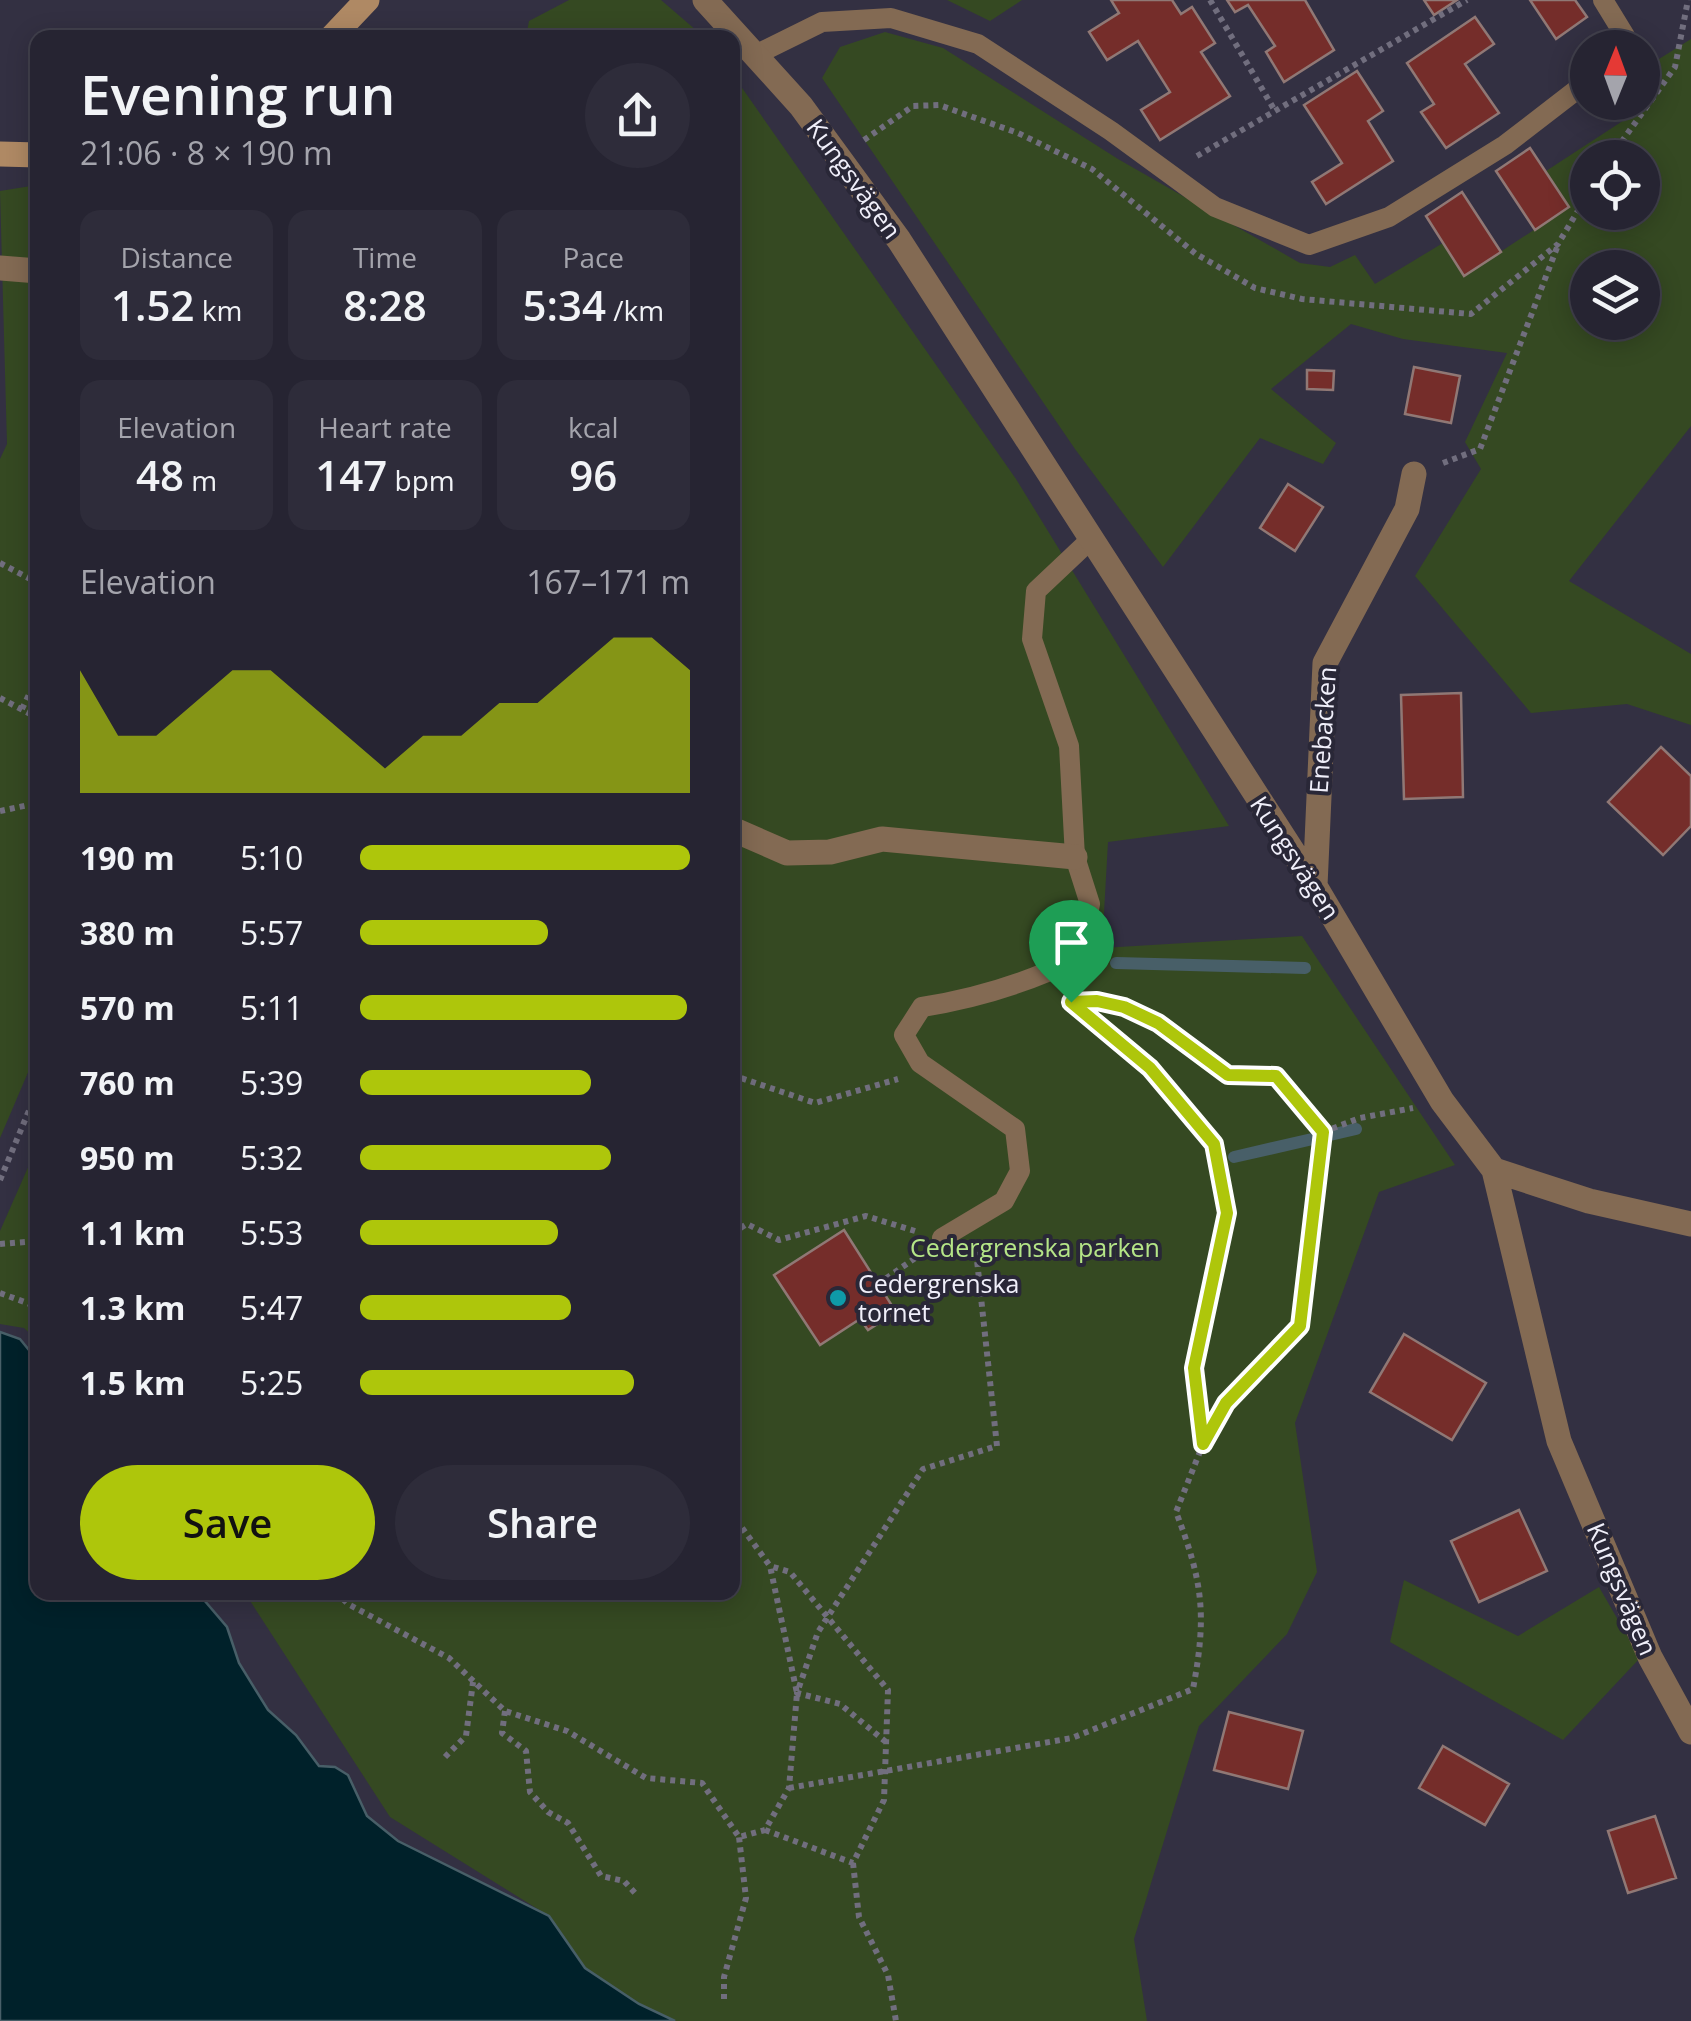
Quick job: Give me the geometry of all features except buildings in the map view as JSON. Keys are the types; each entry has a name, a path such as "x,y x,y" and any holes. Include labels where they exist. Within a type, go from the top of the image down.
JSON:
{"street":[{"path":"338,30 366,0"},
{"name":"Kungsvägen","path":"705,0 732,30"},
{"name":"Kungsvägen","path":"740,38 801,106 899,240 1088,541 1315,886 1442,1101 1494,1170 1559,1440 1650,1657 1691,1732"},
{"path":"0,154 30,155"},
{"path":"0,268 30,270"},
{"name":"Enebacken","path":"1315,886 1325,663 1407,509 1414,474"},
{"path":"740,833 787,853 830,852 882,839 1075,857"},
{"path":"1494,1170 1589,1200 1691,1224"}],"lane":[{"path":"1603,0 1617,30"},
{"path":"755,55 822,22 891,18 978,44 1170,172 1215,207 1309,245 1390,217 1505,145 1570,95"},
{"path":"942,1238 1004,1201 1020,1171 1015,1130 930,1070 904,1035 922,1007 982,997 1041,977 1080,957 1090,904 1075,857 1069,746 1032,639 1036,591 1088,541"}],"path":[{"path":"1210,0 1275,111"},
{"path":"1170,172 1467,0"},
{"path":"1623,140 1675,66 1688,0"},
{"path":"1414,474 1480,449 1558,244"},
{"path":"0,563 30,580"},
{"path":"22,710 30,693"},
{"path":"0,698 30,714"},
{"path":"0,811 30,805"},
{"path":"1041,977 1150,1068 1214,1144 1227,1213 1194,1368 1203,1444"},
{"path":"789,1788 1072,1738 1192,1689 1204,1630 1196,1565 1176,1512 1203,1444 1226,1403 1300,1326 1323,1132 1276,1076 1228,1075 1158,1023 1124,1007 1071,1002"},
{"path":"740,1077 815,1103 930,1070"},
{"path":"0,1180 30,1109"},
{"path":"1323,1132 1360,1118 1410,1109"},
{"path":"740,1228 748,1224 779,1240 866,1216 942,1238"},
{"path":"765,1830 789,1788 797,1693 818,1632 923,1469 998,1446 972,1220"},
{"path":"0,1244 30,1242"},
{"path":"878,1284 909,1263"},
{"path":"0,1293 30,1304"},
{"path":"740,1525 770,1566 797,1693"},
{"path":"770,1566 790,1572 888,1690 884,1800 853,1863 859,1916 888,1975 896,2021"},
{"path":"344,1600 449,1658 506,1711 567,1732 646,1778 702,1783 739,1837 746,1898 724,1977 724,1999"},
{"path":"445,1757 466,1736 473,1681"},
{"path":"797,1693 840,1704 886,1742"},
{"path":"506,1711 502,1733 526,1751 530,1792 548,1812 568,1823 601,1876 624,1880 635,1893"},
{"path":"739,1837 765,1830 853,1863"}],"green space":[{"path":"569,0 661,0 696,30 527,30 529,21"},
{"path":"947,0 1022,0 990,21"},
{"path":"885,32 943,48 1118,159 1300,263 1330,267 1355,255 1375,284 1443,243 1465,275 1569,207 1546,171 1570,155 1570,230 1660,230 1660,140 1594,140 1624,120 1660,120 1660,58 1691,39 1691,426 1569,581 1691,654 1691,725 1627,704 1531,713 1415,576 1481,469 1465,442 1507,353 1403,339 1351,324 1271,389 1336,443 1323,464 1260,438 1163,567 1075,449 822,78 840,47"},
{"name":"Cedergrenska parken","path":"740,85 1016,479 1229,826 1108,842 1102,948 1302,936 1455,1165 1379,1192 1295,1423 1317,1572 1287,1634 1199,1726 1134,1939 1147,2021 675,2021 639,2004 585,1968 549,1916 390,1817 250,1600 740,1600"},
{"path":"30,186 30,1068 0,1138 0,459 7,444 0,191"},
{"path":"30,1163 30,1334 24,1328 0,1324 0,1231"},
{"path":"1404,1580 1518,1636 1599,1587 1640,1658 1563,1740 1390,1642"}],"water":[{"path":"0,1332 20,1339 30,1351 30,1600 204,1600 227,1627 239,1663 268,1710 296,1735 319,1766 335,1767 348,1775 367,1816 398,1841 549,1916 585,1968 639,2004 675,2021 0,2021"}],"waterway":[{"path":"1116,963 1305,968"},
{"path":"1234,1157 1356,1129"}],"place":[{"name":"Cedergrenska tornet","path":"838,1298"}],"route":[{"path":"1097,1001 1124,1007 1158,1023 1228,1075 1276,1076 1323,1132 1300,1326 1226,1403 1203,1444 1194,1368 1227,1213 1214,1144 1150,1068 1071,1002 1097,1001"}]}
